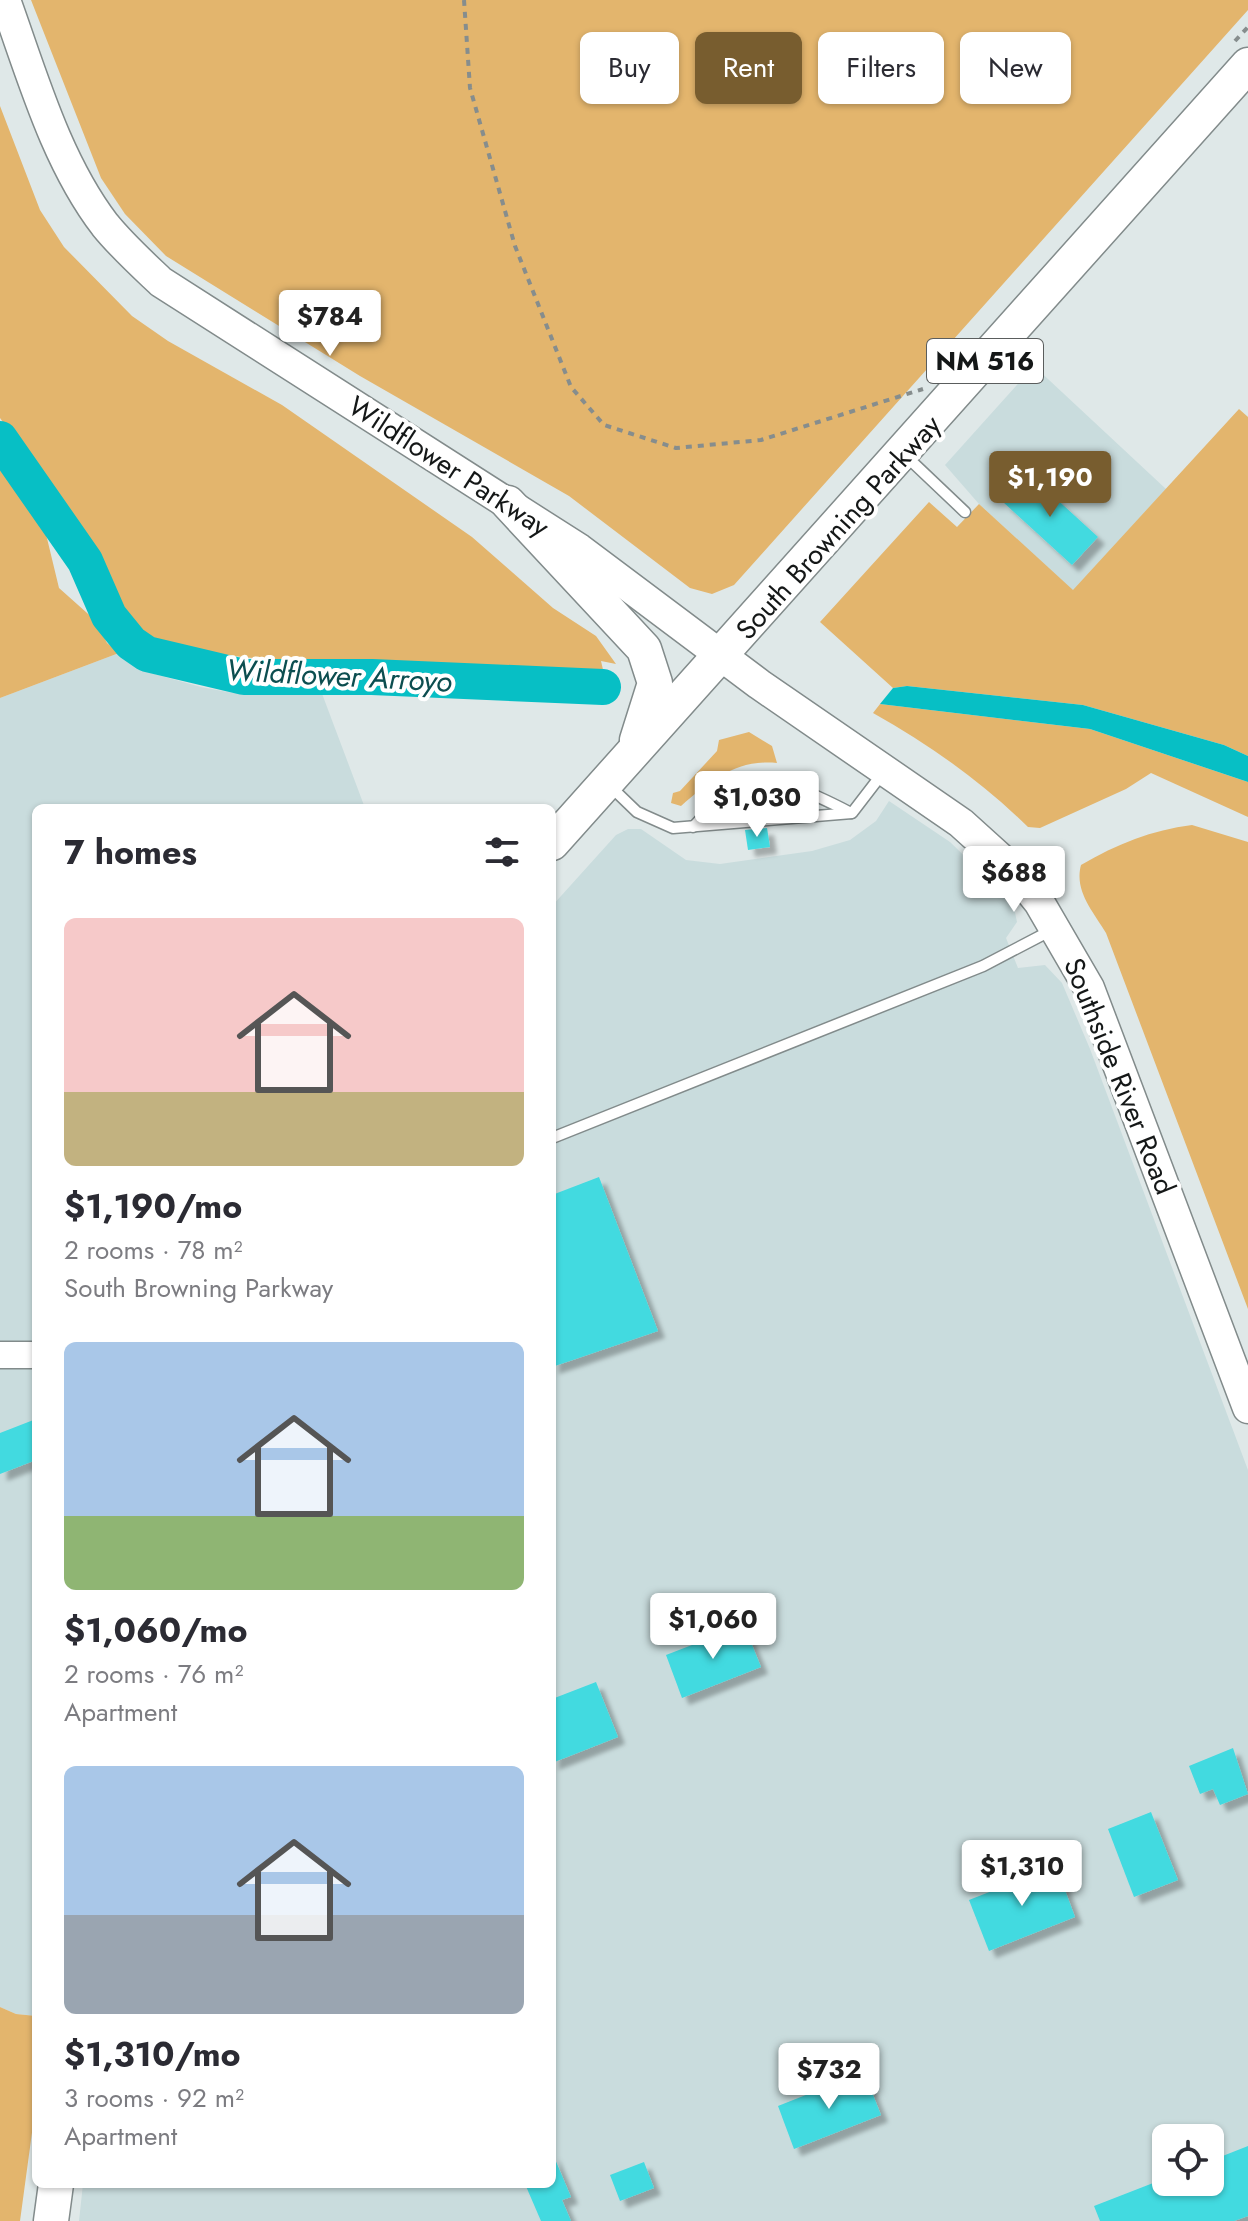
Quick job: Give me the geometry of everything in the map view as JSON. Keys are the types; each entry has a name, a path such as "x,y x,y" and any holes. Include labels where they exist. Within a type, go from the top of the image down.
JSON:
{"highway":[{"name":"South Browning Parkway","path":"556,839 903,453 1238,58"},
{"path":"508,503 644,649 655,683 644,728 617,770"},
{"path":"51,2221 55,2188"}],"main road":[{"name":"Wildflower Parkway","path":"5,0 68,162 105,224 161,282 579,549 722,656"},
{"name":"Southside River Road","path":"722,656 885,769 987,845 1013,870 1056,928 1104,1023 1248,1408"}],"street":[{"path":"0,1355 32,1355"}],"lane":[{"path":"903,453 965,512"},
{"path":"617,770 637,812 673,828 852,813 885,769"},
{"path":"693,827 739,783 767,780 816,795 852,813"},
{"path":"556,1136 983,966 1056,928"}],"path":[{"path":"464,0 470,88 515,246 571,387 604,425 676,448 761,440 936,385"},
{"path":"1238,58 1248,27"}],"shaded area":[{"path":"31,0 1248,0 1248,10 734,585 712,594 690,588 569,496 360,376 166,256 125,214 101,178"},
{"path":"0,106 40,210 64,247 132,316 168,341 282,405 472,537 553,608 596,636 616,664 601,661 604,674 348,666 171,647 136,632 115,603 90,546 0,418"},
{"path":"1034,366 1166,489 1073,591 979,504 945,465"},
{"path":"1239,409 1248,417 1248,756 1224,745 1083,705 907,686 893,688 820,622 929,502 957,527 979,504 1073,590"},
{"path":"0,452 45,530 59,588 96,621 107,643 119,653 0,698"},
{"path":"119,653 147,672 201,687 233,693 321,691 363,804 32,804 32,1344 0,1346 0,698"},
{"path":"880,704 1090,729 1248,782 1248,817 1151,773 1126,789 1040,828 1028,827 954,765 873,713"},
{"path":"749,732 772,746 777,763 736,768 713,780 681,806 671,803 673,793 680,791 717,751 719,740"},
{"path":"889,801 950,842 1013,903 1017,922 1006,938 1018,968 1045,965 1062,983 1090,1049 1248,1470 1248,2221 79,2221 83,2188 556,2188 556,902 616,835 628,829 641,829 686,860 720,864 812,851 850,840 876,821"},
{"path":"1192,825 1248,842 1248,1309 1106,933 1080,884 1081,865 1094,857 1149,834"},
{"path":"0,1366 32,1366 32,2016 16,2014 0,2007"},
{"path":"0,2007 16,2014 32,2016 32,2132 20,2221 0,2221"}],"water":[{"path":"907,686 1083,705 1224,745 1248,756 1248,782 1090,729 880,704 893,688"}],"building":[{"path":"1028,473 1098,537 1072,565 1003,502"},
{"path":"764,799 765,812 743,814 741,801"},
{"path":"767,828 770,847 748,850 745,830"},
{"path":"599,1177 658,1331 556,1366 556,1193"},
{"path":"32,1421 32,1462 0,1474 0,1433"},
{"path":"744,1625 761,1667 682,1698 666,1655"},
{"path":"596,1682 618,1737 556,1761 556,1697"},
{"path":"1233,1748 1248,1794 1220,1805 1213,1789 1200,1794 1189,1766"},
{"path":"1151,1812 1178,1880 1134,1897 1108,1829"},
{"path":"1056,1866 1075,1917 989,1951 969,1900"},
{"path":"864,2072 881,2115 794,2149 778,2106"},
{"path":"1248,2146 1248,2216 1234,2221 1100,2221 1094,2206 1152,2183 1152,2196 1224,2196 1224,2155"},
{"path":"556,2161 571,2197 562,2200 571,2221 541,2221 527,2188 556,2188"},
{"path":"644,2162 654,2188 620,2201 610,2175"}],"waterway":[{"name":"Wildflower Arroyo","path":"0,439 85,561 109,616 131,643 147,654 244,677 372,677 603,687"}]}
